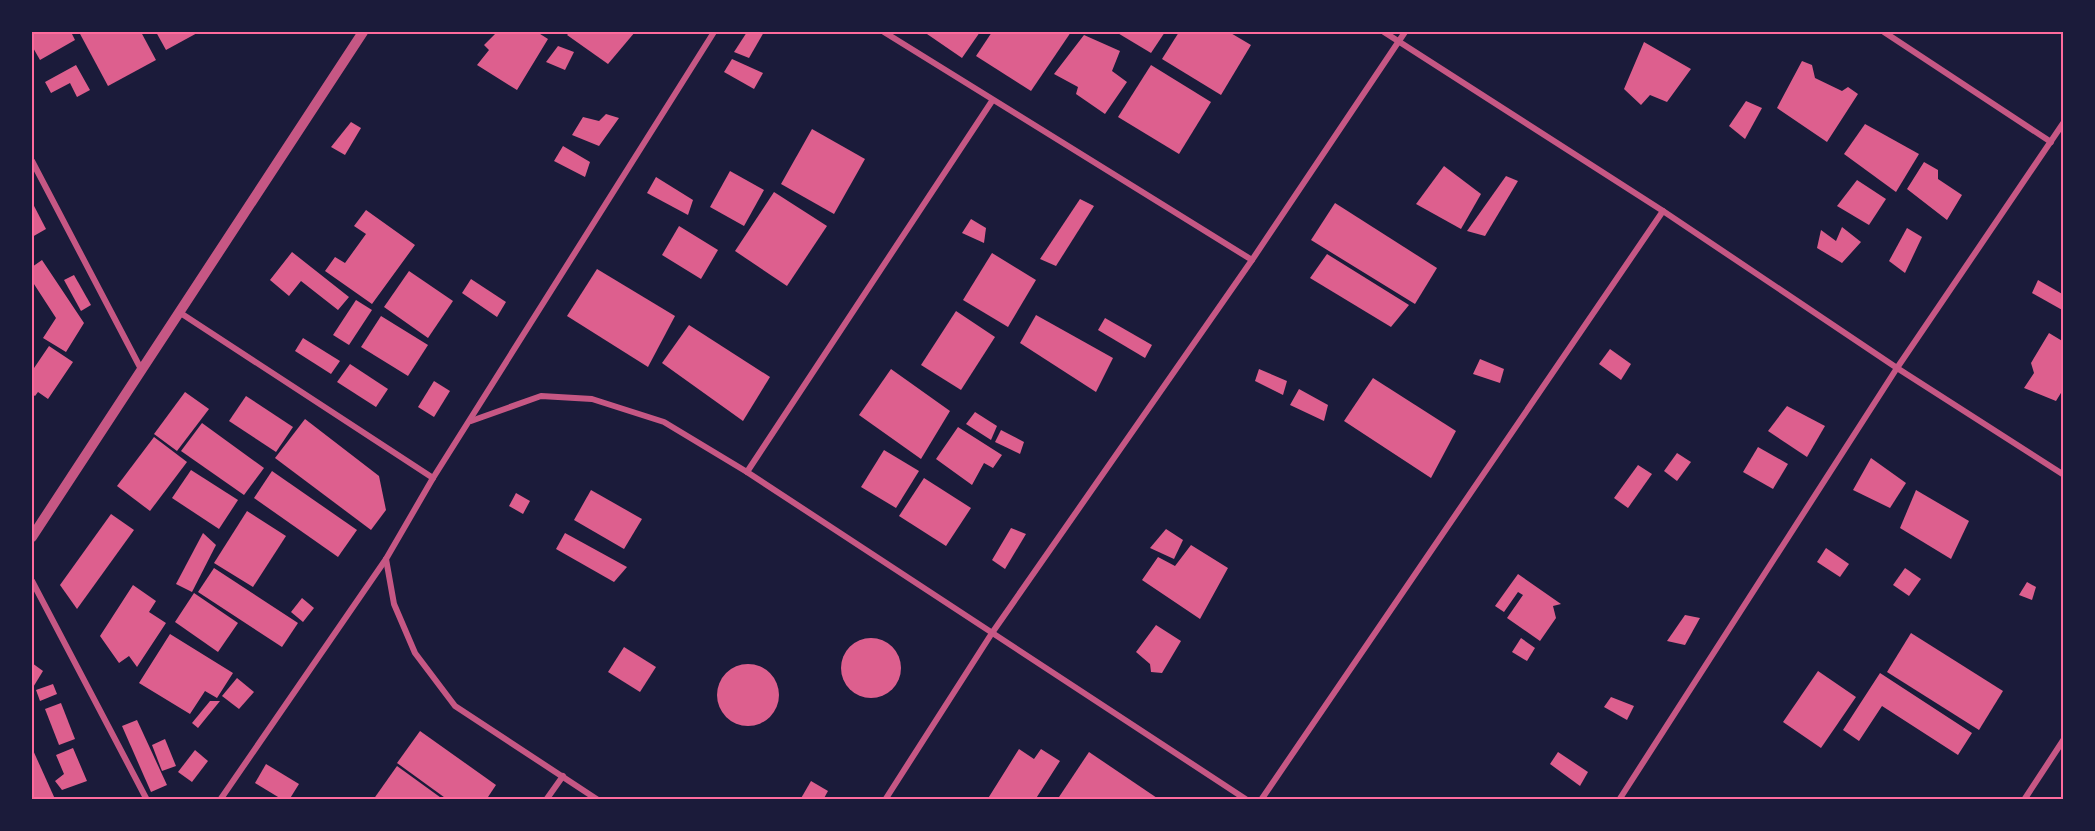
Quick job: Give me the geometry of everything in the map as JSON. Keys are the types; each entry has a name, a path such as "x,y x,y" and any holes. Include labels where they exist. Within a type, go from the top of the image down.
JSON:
{"street":[{"path":"32,537 363,32"},
{"path":"220,800 386,559 433,478 714,32"},
{"path":"884,32 1252,260"},
{"path":"1384,32 1664,211 1897,368 2064,475"},
{"path":"885,800 992,633 1252,260 1405,32"},
{"path":"1884,32 2051,142"},
{"path":"747,472 992,100"},
{"path":"1619,800 1897,368 2064,122"},
{"path":"32,161 141,369"},
{"path":"1260,800 1664,211"},
{"path":"179,312 433,478"},
{"path":"470,421 541,396 592,399 664,422 747,472 1247,800"},
{"path":"386,559 394,604 415,653 455,706 598,800"},
{"path":"32,581 147,800"},
{"path":"2024,800 2064,739"},
{"path":"546,800 562,776"}],"building":[{"path":"32,32 71,32 75,40 40,60 32,46"},
{"path":"79,32 141,32 156,60 108,86"},
{"path":"156,32 199,32 166,50"},
{"path":"493,32 537,32 548,39 517,90 477,65 489,50 484,45 495,34"},
{"path":"570,32 635,32 608,64 567,35"},
{"path":"747,32 764,32 749,58 734,52"},
{"path":"929,32 980,32 962,58 927,34"},
{"path":"992,32 1071,32 1031,91 976,56"},
{"path":"1116,32 1165,32 1151,53"},
{"path":"1179,32 1229,32 1251,45 1221,95 1162,59"},
{"path":"1084,35 1120,51 1112,71 1127,82 1105,114 1076,94 1078,87 1054,74"},
{"path":"1644,42 1691,69 1667,102 1650,95 1641,105 1624,89"},
{"path":"558,46 574,52 565,70 546,62"},
{"path":"732,59 763,73 754,89 724,72"},
{"path":"1802,61 1812,65 1815,78 1842,91 1848,87 1858,94 1827,142 1777,108"},
{"path":"76,65 90,90 77,97 70,83 51,93 45,82"},
{"path":"1151,65 1211,102 1179,154 1118,117"},
{"path":"1746,101 1762,108 1745,139 1729,126"},
{"path":"606,114 619,118 599,146 572,135 583,117 599,121"},
{"path":"351,122 361,128 345,155 331,147"},
{"path":"1865,124 1919,154 1896,192 1844,154"},
{"path":"812,129 865,159 834,214 781,184"},
{"path":"563,146 590,162 585,177 554,161"},
{"path":"1924,162 1938,170 1938,179 1962,195 1947,220 1907,189"},
{"path":"1444,166 1481,194 1461,229 1416,204"},
{"path":"730,171 764,190 744,226 710,207"},
{"path":"1506,176 1518,181 1485,236 1467,231"},
{"path":"656,177 693,200 688,215 647,193"},
{"path":"1857,180 1886,199 1869,225 1837,206"},
{"path":"774,192 827,226 787,286 735,251"},
{"path":"1080,199 1094,206 1056,266 1040,259"},
{"path":"32,202 46,229 32,237"},
{"path":"1335,203 1437,268 1415,304 1311,240"},
{"path":"366,210 415,245 372,304 325,271 335,257 345,263 366,234 354,226"},
{"path":"971,219 986,228 984,243 962,233"},
{"path":"679,226 718,250 701,279 662,255"},
{"path":"1842,227 1861,242 1842,263 1817,248 1821,230 1836,241"},
{"path":"1907,228 1922,237 1905,273 1889,261"},
{"path":"292,252 349,297 338,310 301,281 289,296 270,280"},
{"path":"992,253 1036,280 1008,327 963,300"},
{"path":"1327,254 1409,305 1391,327 1310,278"},
{"path":"42,260 84,323 66,352 43,338 56,318 32,281 32,267"},
{"path":"597,269 675,316 648,367 567,316"},
{"path":"409,271 453,301 428,338 384,307"},
{"path":"74,275 91,305 81,311 64,280"},
{"path":"471,279 506,302 497,317 462,293"},
{"path":"2038,280 2064,295 2064,311 2032,293"},
{"path":"356,300 372,310 349,345 333,335"},
{"path":"956,311 995,337 961,390 921,365"},
{"path":"1036,315 1113,358 1096,392 1020,343"},
{"path":"381,316 428,345 408,376 361,347"},
{"path":"1105,318 1152,345 1145,358 1098,330"},
{"path":"689,325 770,377 743,421 662,363"},
{"path":"2049,333 2064,342 2064,388 2056,401 2024,388 2034,373 2031,363"},
{"path":"303,338 340,361 331,374 295,351"},
{"path":"49,346 73,362 48,399 38,392 35,396 32,394 32,371"},
{"path":"1610,349 1631,364 1621,380 1599,364"},
{"path":"1480,359 1504,369 1500,383 1473,374"},
{"path":"350,364 388,389 376,407 337,382"},
{"path":"891,369 950,411 921,459 859,415"},
{"path":"1259,369 1287,381 1283,395 1255,381"},
{"path":"1373,378 1456,431 1431,478 1344,421"},
{"path":"434,381 450,391 434,417 418,407"},
{"path":"1299,389 1328,405 1324,421 1290,405"},
{"path":"185,392 209,409 177,451 154,434"},
{"path":"246,396 293,427 276,452 229,421"},
{"path":"1787,406 1825,426 1807,457 1768,431"},
{"path":"975,412 997,426 991,440 966,424"},
{"path":"305,419 379,476 386,510 371,530 275,458"},
{"path":"202,423 264,468 244,495 181,451"},
{"path":"958,427 1002,455 993,468 984,463 972,485 936,459"},
{"path":"1001,430 1024,442 1020,454 995,442"},
{"path":"154,437 187,462 150,511 117,486"},
{"path":"1758,447 1788,464 1773,489 1743,472"},
{"path":"884,450 919,471 896,508 861,487"},
{"path":"1677,453 1691,462 1677,481 1664,471"},
{"path":"1871,458 1906,483 1890,508 1853,490"},
{"path":"1638,465 1652,474 1628,508 1614,498"},
{"path":"191,470 238,500 219,529 172,498"},
{"path":"272,471 357,530 338,557 254,498"},
{"path":"924,478 971,508 946,546 899,516"},
{"path":"591,490 642,519 624,549 574,520"},
{"path":"1916,490 1969,521 1951,559 1900,528"},
{"path":"516,493 530,501 523,514 509,506"},
{"path":"247,511 286,536 253,587 214,563"},
{"path":"111,514 134,530 77,609 60,585"},
{"path":"1011,528 1026,534 1005,569 992,560"},
{"path":"1166,529 1183,540 1174,559 1150,548"},
{"path":"203,533 216,545 192,592 176,584"},
{"path":"565,533 627,567 614,582 556,549"},
{"path":"1191,545 1228,568 1200,619 1142,580 1158,557 1175,566"},
{"path":"1826,548 1849,564 1840,577 1817,562"},
{"path":"214,568 298,623 282,647 198,592"},
{"path":"1905,568 1921,579 1909,596 1893,585"},
{"path":"1518,574 1561,604 1553,606 1556,618 1540,641 1507,618 1523,595 1518,592 1504,612 1495,606"},
{"path":"2027,582 2036,587 2032,600 2019,595"},
{"path":"133,585 156,601 149,612 166,623 137,667 129,656 119,663 100,636"},
{"path":"194,593 238,623 218,652 175,622"},
{"path":"302,598 314,608 303,622 291,612"},
{"path":"1685,615 1700,618 1685,645 1667,641"},
{"path":"1156,625 1181,641 1162,673 1151,672 1150,664 1136,652"},
{"path":"1911,633 2003,691 1979,730 1887,672"},
{"path":"170,634 233,673 217,698 205,691 190,714 139,683"},
{"path":"871,638 892,647 901,668 892,689 871,698 850,689 841,668 850,647"},
{"path":"1521,638 1535,648 1527,661 1512,652"},
{"path":"624,647 656,667 640,692 608,672"},
{"path":"32,663 43,671 32,689"},
{"path":"742,664 754,664 770,673 777,683 779,695 777,707 770,717 754,726 742,726 731,721 722,712 717,701 717,689 722,678 731,669"},
{"path":"1818,671 1856,697 1821,748 1783,722"},
{"path":"1880,673 1972,733 1958,755 1882,706 1859,741 1843,730"},
{"path":"237,678 254,692 239,709 222,696"},
{"path":"53,684 57,694 40,701 36,690"},
{"path":"1611,697 1634,706 1627,720 1604,707"},
{"path":"210,701 220,701 198,728 192,723"},
{"path":"61,703 75,739 59,745 45,709"},
{"path":"137,720 167,785 151,792 122,726"},
{"path":"420,731 496,785 486,800 448,800 397,763"},
{"path":"165,739 176,766 162,771 152,745"},
{"path":"32,748 55,799 53,800 32,800"},
{"path":"73,748 87,781 62,790 55,781 64,774 56,755"},
{"path":"1019,749 1034,759 1041,749 1060,761 1035,800 987,800"},
{"path":"195,750 208,761 192,782 178,772"},
{"path":"1089,752 1160,800 1057,800"},
{"path":"1558,752 1588,772 1580,786 1550,764"},
{"path":"266,764 299,784 289,800 283,800 255,783"},
{"path":"397,766 444,800 373,800"},
{"path":"811,781 828,791 823,800 800,800"}]}
